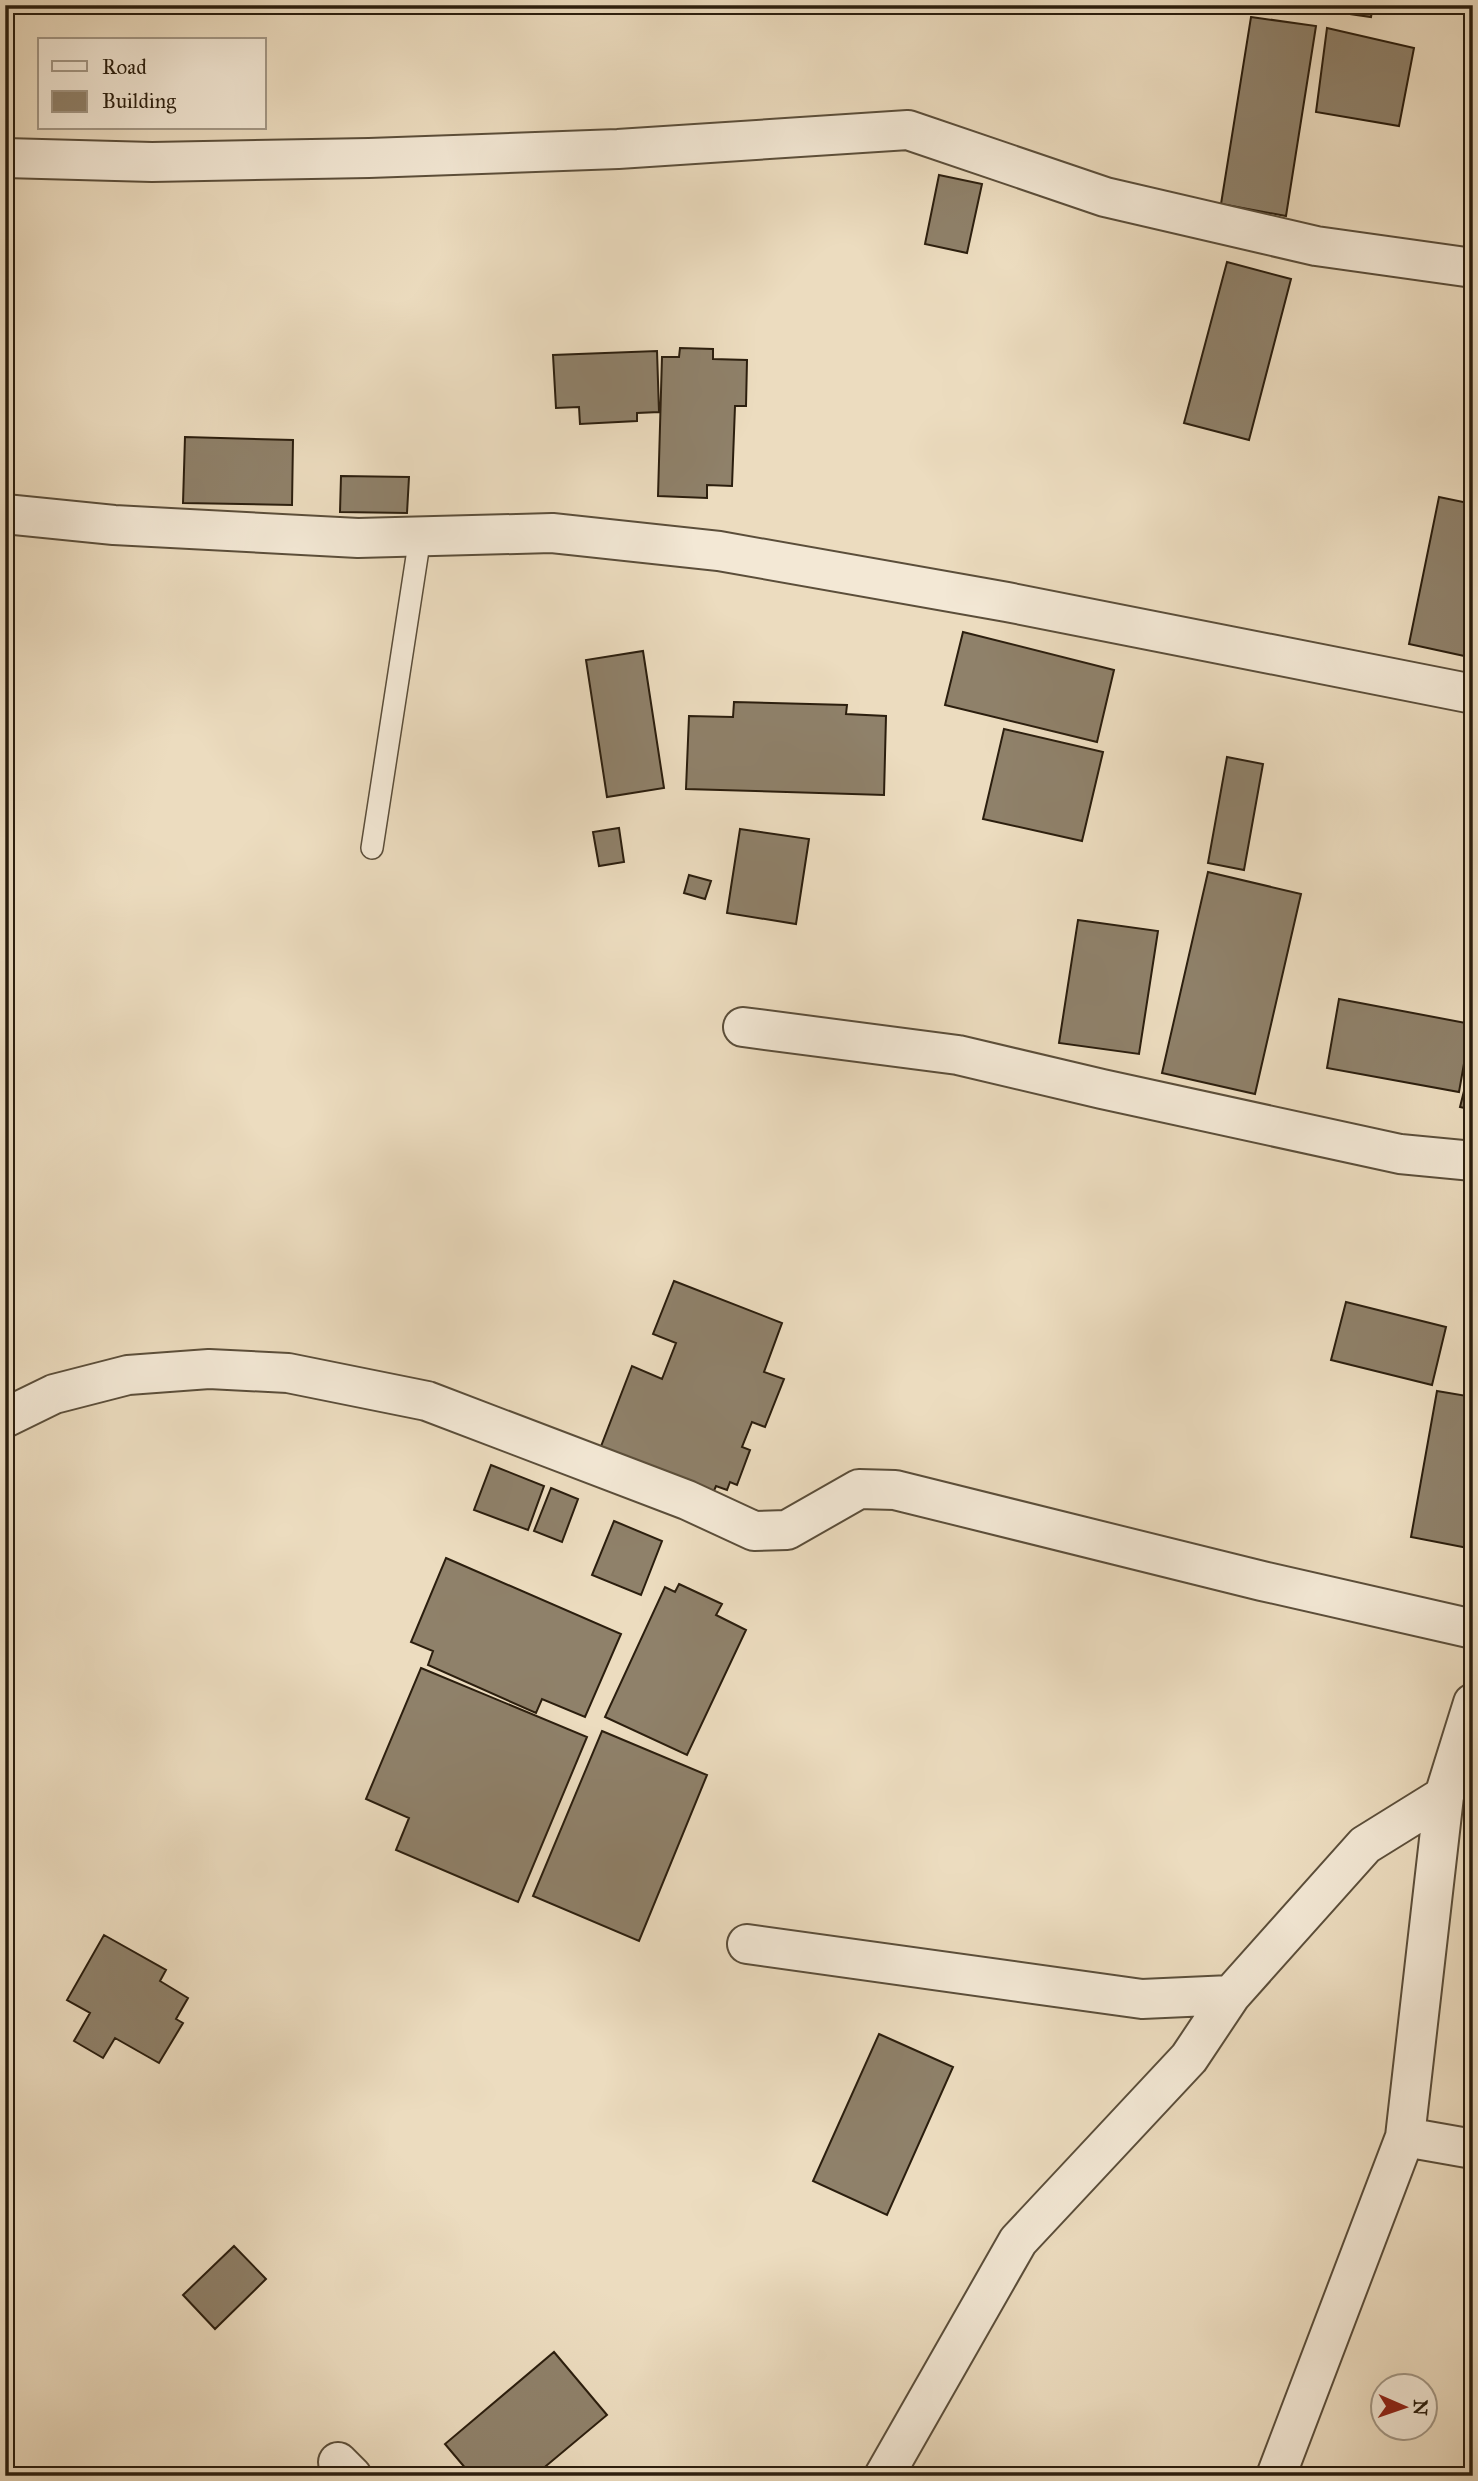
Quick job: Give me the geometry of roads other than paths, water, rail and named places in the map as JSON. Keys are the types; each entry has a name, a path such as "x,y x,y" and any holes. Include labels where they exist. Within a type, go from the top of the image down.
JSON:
{"street":[{"path":"5,158 152,162 369,158 618,149 908,130 1105,197 1316,246 1473,268"},
{"path":"5,514 114,525 358,538 552,533 719,551 1007,602 1473,694"},
{"path":"743,1027 958,1055 1401,1154 1473,1161"},
{"path":"5,1418 54,1394 128,1376 209,1369 288,1373 426,1401 687,1500 754,1531 787,1530 859,1489 895,1490 1262,1581 1473,1629"},
{"path":"1276,2476 1405,2137 1444,1796 1473,1703"},
{"path":"884,2476 1018,2241 1189,2059 1231,1995 1365,1845 1444,1796"},
{"path":"747,1944 1142,1999 1231,1995"},
{"path":"1405,2137 1473,2149"}],"lane":[{"path":"372,848 420,537"}]}
